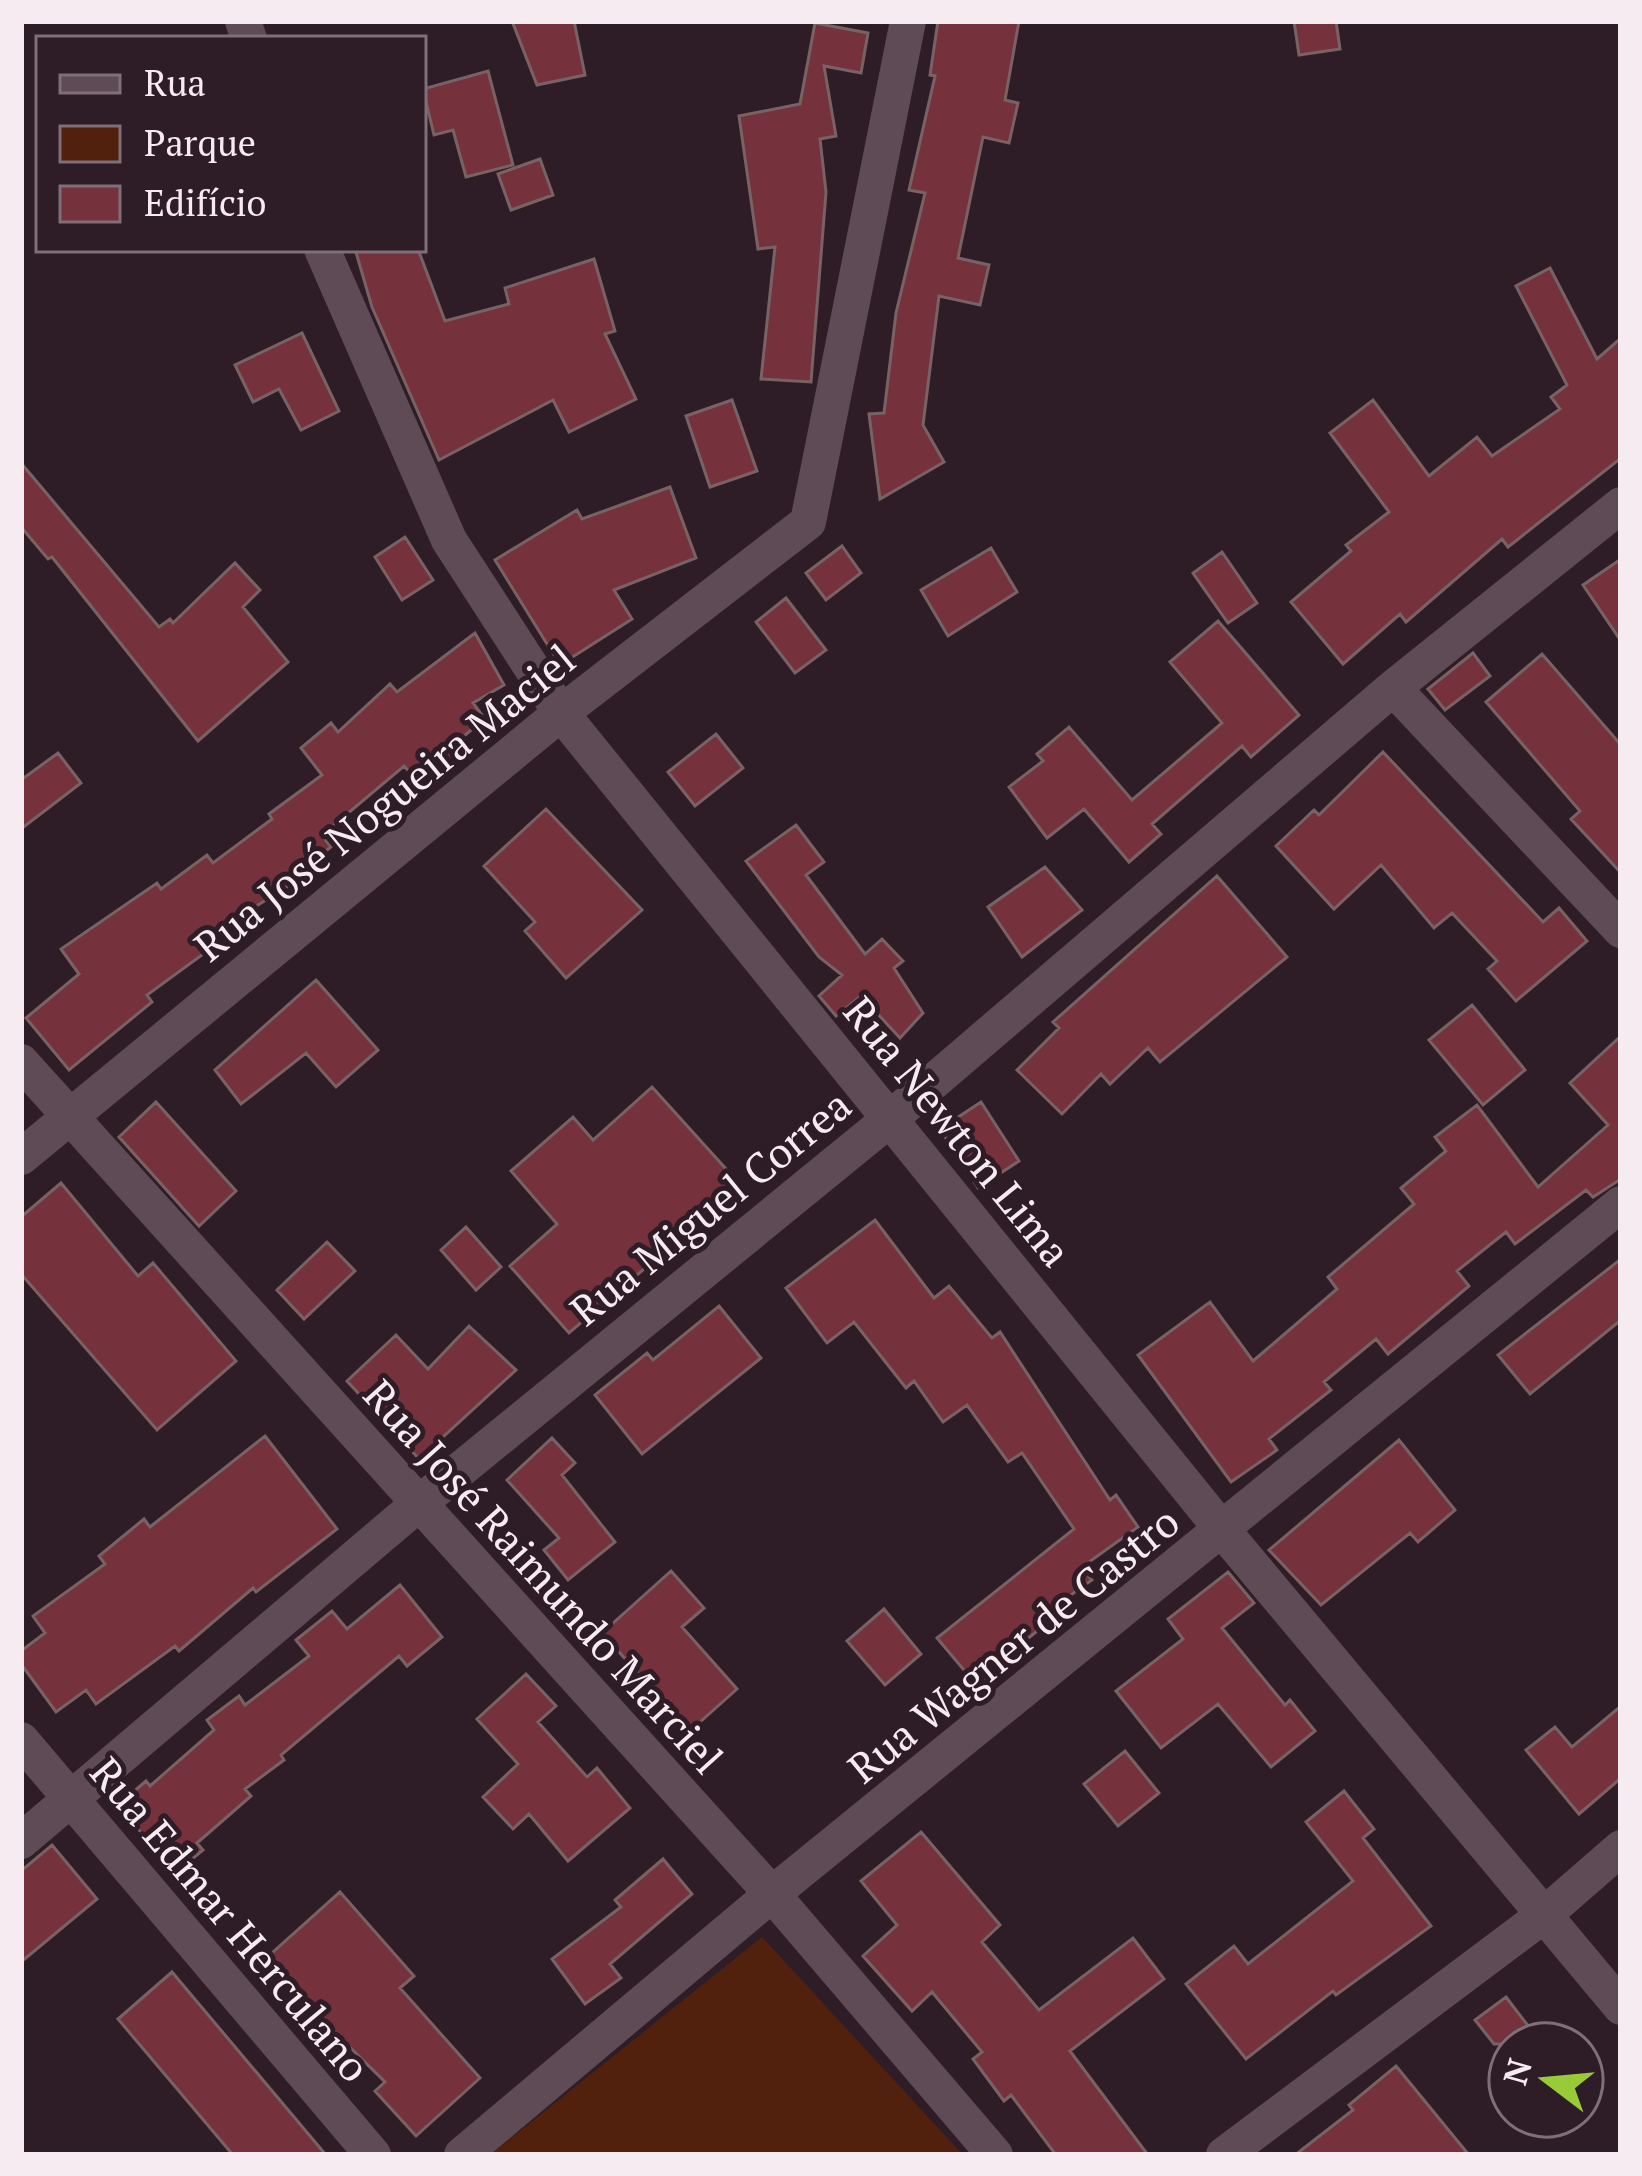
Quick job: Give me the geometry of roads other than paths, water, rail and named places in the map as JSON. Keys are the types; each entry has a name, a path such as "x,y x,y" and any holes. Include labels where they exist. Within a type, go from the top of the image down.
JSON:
{"street":[{"name":"Rua José Nogueira Maciel","path":"21,1157 561,713 808,522 908,21"},
{"name":"Rua Newton Lima","path":"323,252 449,540 561,713 1224,1532 1621,2007"},
{"name":"Rua Miguel Correa","path":"21,1841 417,1505 890,1118 1393,688 1621,505"},
{"path":"1393,688 1621,930"},
{"name":"Rua José Raimundo Marciel","path":"21,1062 772,1894 994,2155"},
{"name":"Rua Wagner de Castro","path":"462,2155 772,1894 1224,1532 1621,1204"},
{"name":"Rua Edmar Herculano","path":"21,1740 373,2155"},
{"path":"1225,2155 1544,1915 1621,1848"}]}
